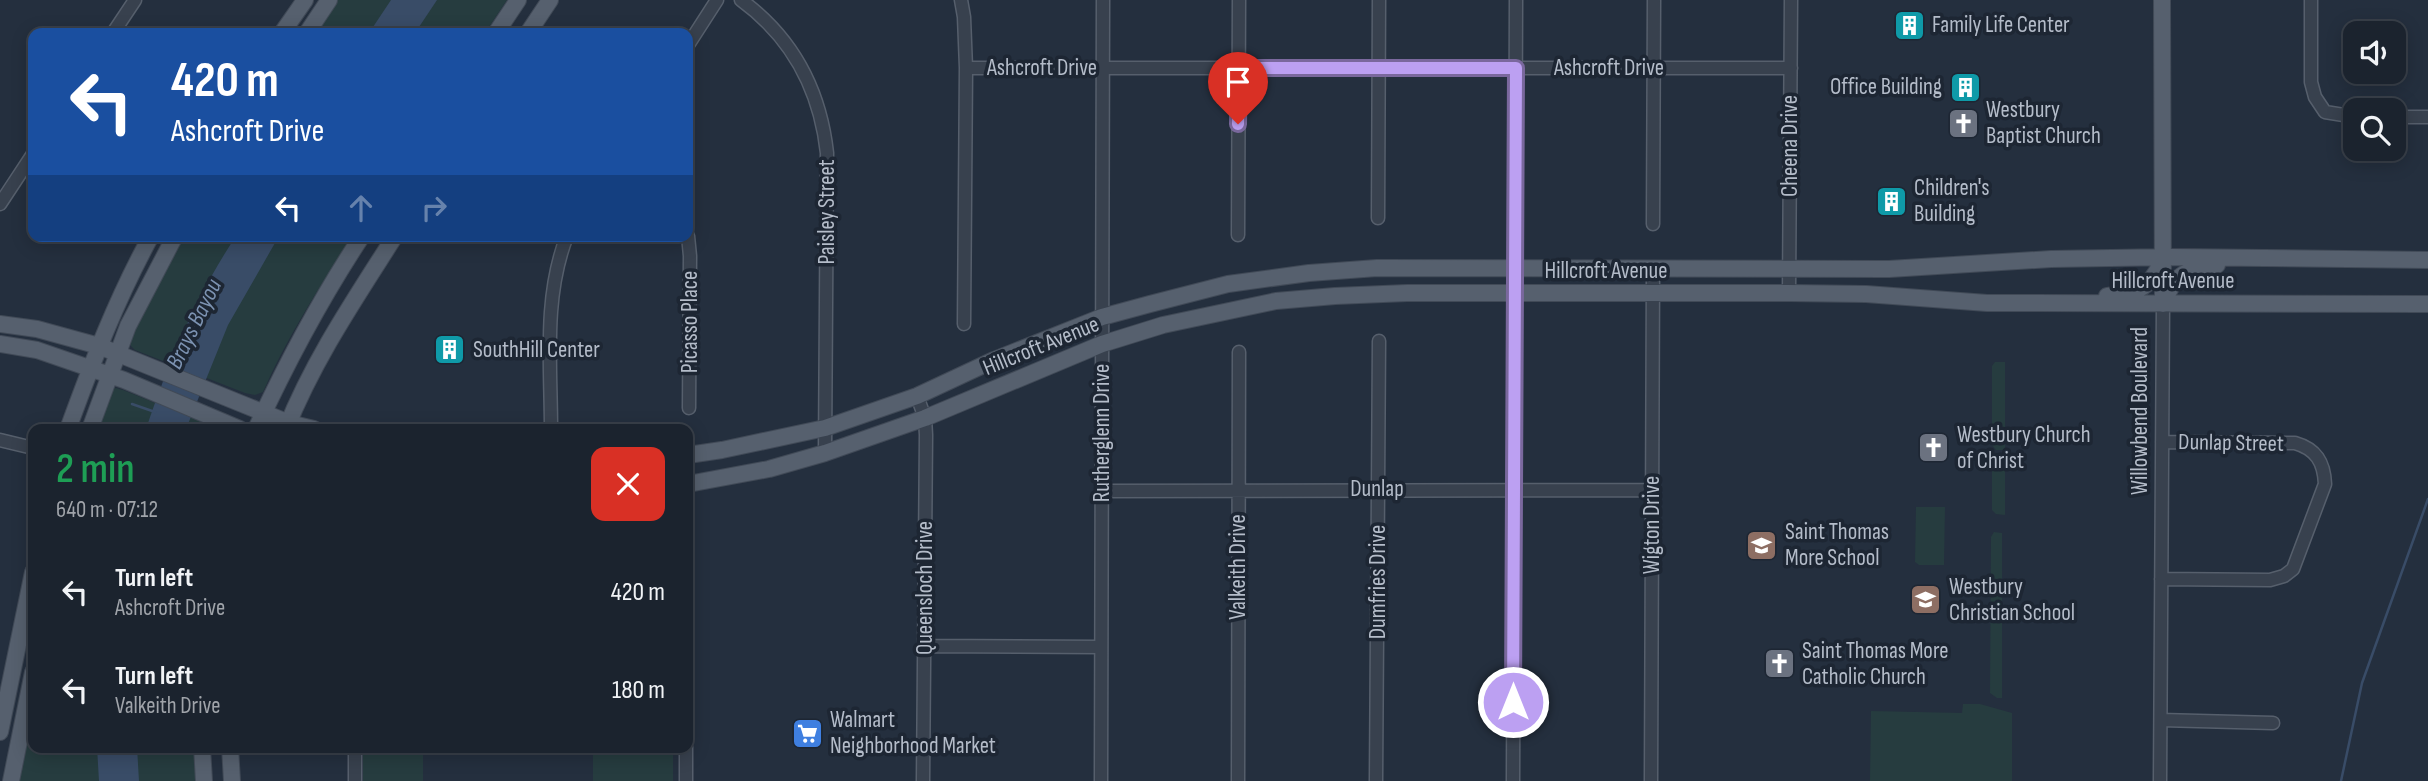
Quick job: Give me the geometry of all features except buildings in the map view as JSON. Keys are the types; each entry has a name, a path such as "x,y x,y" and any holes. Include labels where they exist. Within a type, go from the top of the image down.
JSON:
{"main road":[{"path":"285,28 305,0"},
{"path":"310,28 329,0"},
{"path":"499,28 518,0"},
{"path":"531,28 550,0"},
{"name":"Willowbend Boulevard","path":"2162,0 2163,304"},
{"path":"70,424 99,345 148,242"},
{"path":"92,424 116,377 117,354 149,283 172,242"},
{"path":"258,424 288,361 358,242"},
{"path":"289,424 314,366 391,242"},
{"path":"2071,304 2122,295 2144,287 2156,274 2163,257"},
{"name":"Hillcroft Avenue","path":"693,454 825,428 917,396 994,360 1102,317 1228,285 1309,273 1377,268 1889,270 2051,259 2163,257 2428,260"},
{"path":"2163,304 2171,285 2190,271 2261,258"},
{"path":"336,276 359,292"},
{"name":"Hillcroft Avenue","path":"693,483 769,469 825,453 925,418 1102,344 1163,325 1276,301 1407,293 1789,293 1987,303 2428,304"},
{"path":"0,324 37,329 99,345 264,412 285,424"},
{"path":"0,344 37,350 116,377 228,424"},
{"path":"0,733 28,597"},
{"path":"11,781 28,698"},
{"path":"6,705 26,709"},
{"path":"202,753 204,781"},
{"path":"230,753 232,781"}],"street":[{"path":"116,28 135,0"},
{"path":"693,37 717,0"},
{"name":"Paisley Street","path":"741,0 771,24 798,59 810,81 824,125 827,153 825,453"},
{"path":"961,0 966,68 964,324"},
{"name":"Rutherglenn Drive","path":"1101,781 1102,0"},
{"path":"1238,235 1239,0"},
{"path":"1378,218 1379,0"},
{"path":"1513,781 1516,0"},
{"path":"1653,224 1654,0"},
{"name":"Cheena Drive","path":"1789,293 1791,0"},
{"path":"2311,0 2311,82 2315,97 2325,112 2343,115"},
{"name":"Ashcroft Drive","path":"966,68 1791,68"},
{"path":"2406,117 2428,117"},
{"path":"0,204 28,161"},
{"path":"551,424 551,303 557,267 566,242"},
{"name":"Picasso Place","path":"689,242 689,408"},
{"name":"Wigton Drive","path":"1651,781 1653,269"},
{"name":"Willowbend Boulevard","path":"2160,781 2163,304"},
{"name":"Dumfries Drive","path":"1376,781 1379,341"},
{"name":"Valkeith Drive","path":"1238,781 1239,352"},
{"name":"Queensloch Drive","path":"917,396 925,418 923,781"},
{"path":"0,440 28,447"},
{"name":"Dunlap Street","path":"2161,579 2270,580 2284,576 2293,569 2325,484 2325,473 2316,453 2307,447 2284,443 2162,442"},
{"name":"Dunlap","path":"1102,491 1652,489"},
{"path":"925,646 1101,647"},
{"path":"2161,720 2273,723"},
{"path":"355,753 355,781"},
{"path":"686,781 687,753"}],"green space":[{"path":"334,0 507,0 488,28 315,28"},
{"path":"177,242 349,242 293,332 263,392 255,395 245,393 135,350 129,338"},
{"path":"1995,362 2005,362 2005,450 1996,450 1992,445 1992,366"},
{"path":"113,389 123,390 208,424 97,424"},
{"path":"1994,460 2005,460 2005,515 1996,514 1992,510"},
{"path":"1916,507 1945,507 1944,565 1919,565 1915,562"},
{"path":"1994,532 2002,533 2002,698 1990,693 1991,537"},
{"path":"1963,704 1980,704 2012,713 2012,781 1870,781 1871,711 1962,713"},
{"path":"28,727 28,753 194,753 196,781 17,781"},
{"path":"363,753 423,753 423,781 363,781"},
{"path":"593,753 673,753 673,781 593,781"}],"water":[{"path":"391,0 437,0 418,28 372,28"},
{"name":"Brays Bayou","path":"232,242 276,242 228,325 188,424 148,424 185,330"},
{"path":"97,753 137,753 139,781 99,781"}],"waterway":[{"path":"132,404 155,412"},
{"path":"2341,781 2362,683 2428,499"}],"place":[{"name":"Family Life Center","path":"1909,25"},
{"name":"Office Building","path":"1965,87"},
{"name":"Westbury Baptist Church","path":"1963,123"},
{"name":"Children's Building","path":"1891,201"},
{"name":"SouthHill Center","path":"450,350"},
{"name":"Westbury Church of Christ","path":"1934,448"},
{"name":"Saint Thomas More School","path":"1762,545"},
{"name":"Westbury Christian School","path":"1926,600"},
{"name":"Saint Thomas More Catholic Church","path":"1779,664"},
{"name":"Walmart Neighborhood Market","path":"807,733"}],"route":[{"path":"1238,124 1239,68 1516,68 1513,702"}]}
